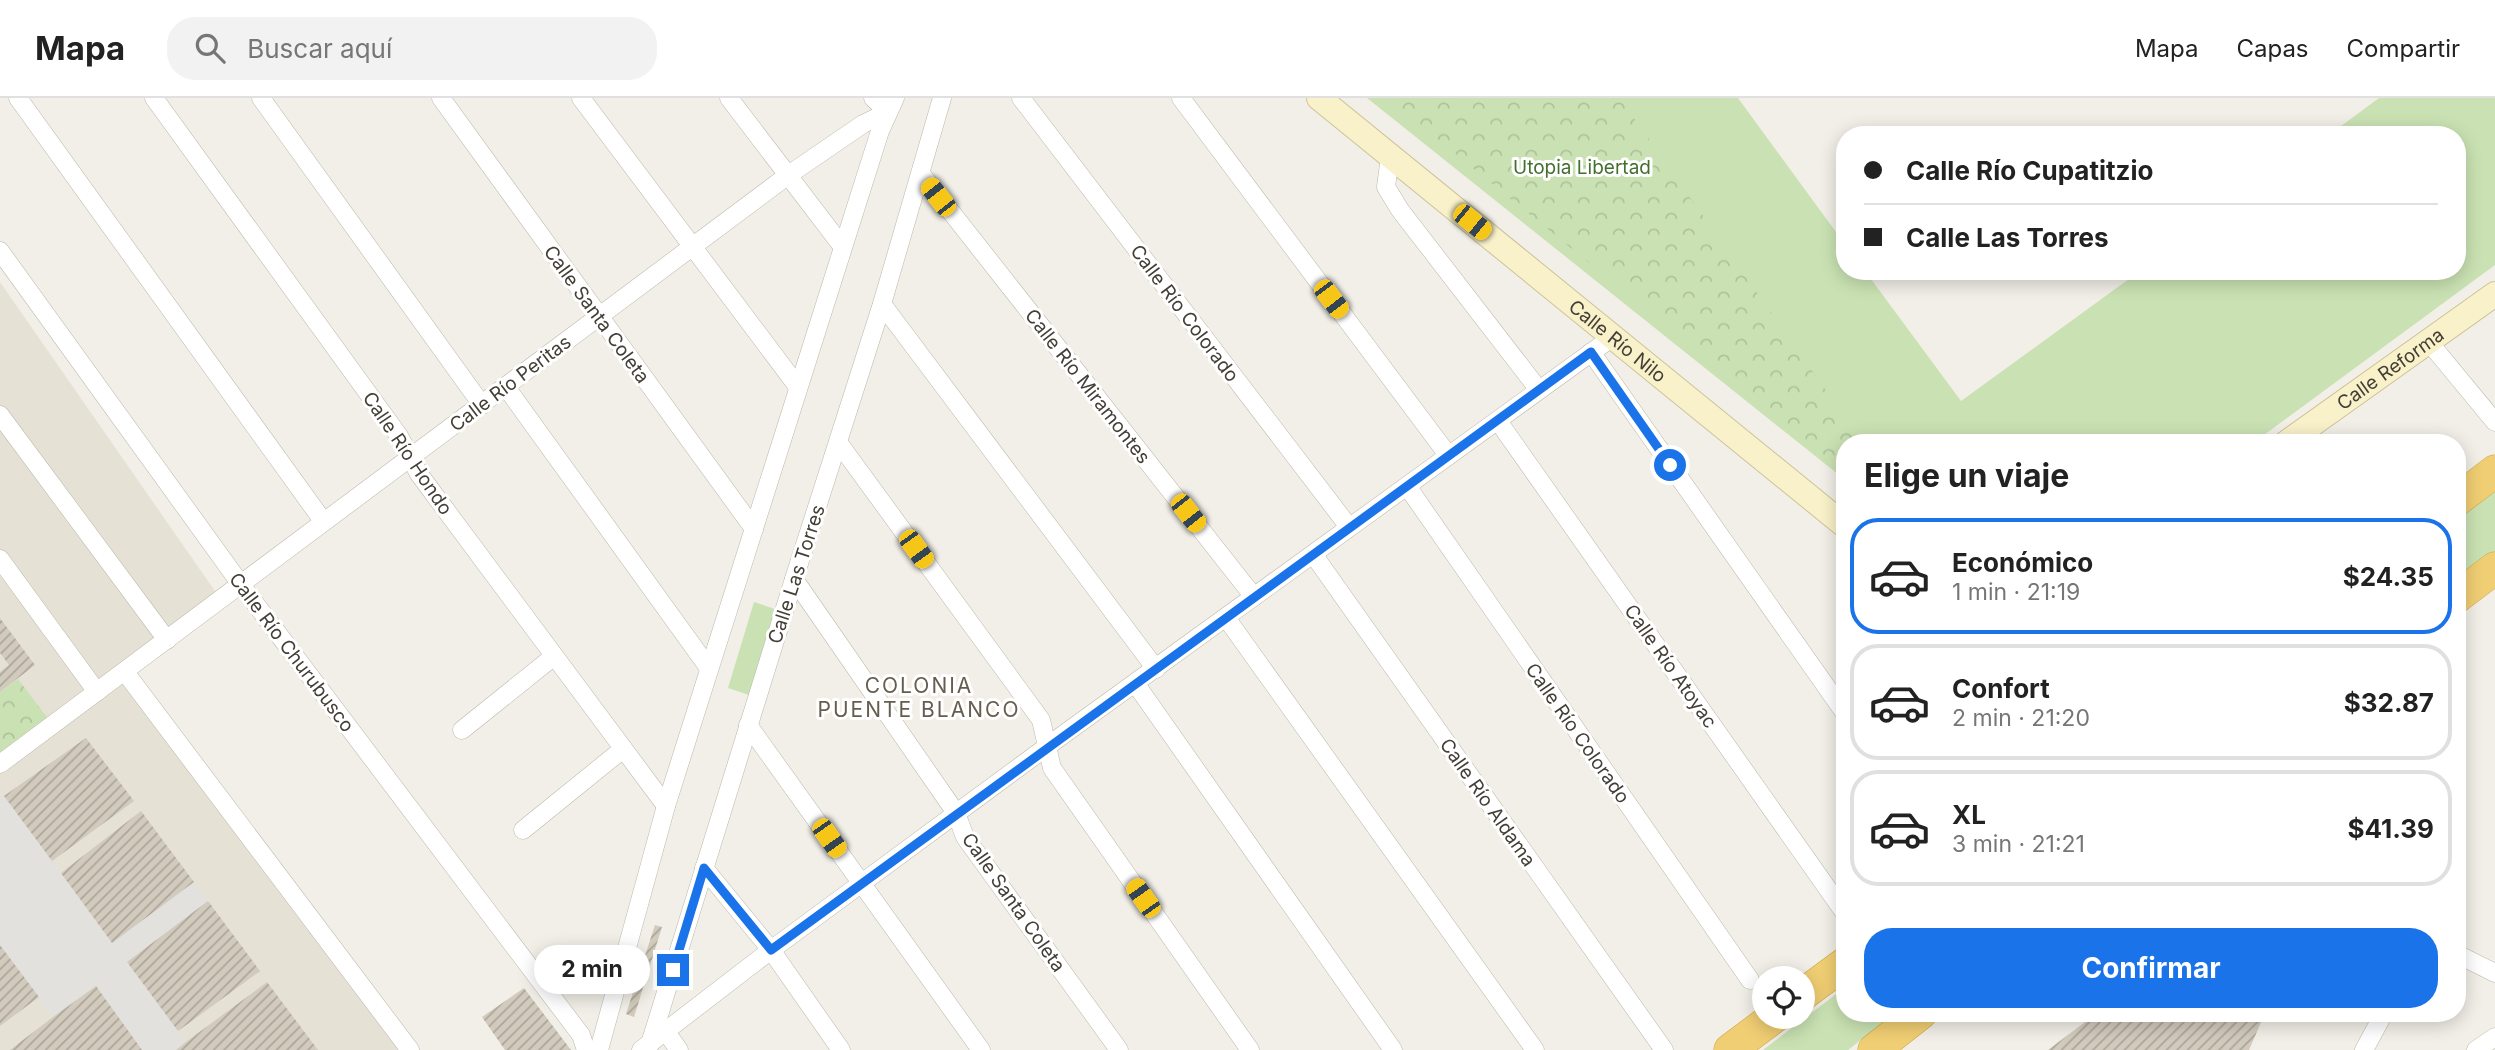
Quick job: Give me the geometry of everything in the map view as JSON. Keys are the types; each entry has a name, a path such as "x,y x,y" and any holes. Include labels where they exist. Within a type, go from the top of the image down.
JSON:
{"highway":[{"path":"2466,493 2495,471"},
{"path":"2466,590 2495,568"},
{"path":"1815,985 1836,970"},
{"path":"1874,1050 1910,1022"},
{"path":"1730,1050 1758,1029"}],"street":[{"path":"18,98 323,521"},
{"name":"Calle Río Hondo","path":"154,98 411,457 419,474 666,806"},
{"path":"261,98 482,405"},
{"name":"Calle Santa Coleta","path":"441,98 754,529"},
{"path":"581,98 691,248 798,387"},
{"path":"729,98 842,246"},
{"path":"599,1050 666,806 708,667 842,246 891,105 873,98"},
{"name":"Calle Las Torres","path":"646,1049 883,304 922,176 942,98"},
{"name":"Calle Río Colorado","path":"1021,98 1349,527"},
{"path":"1181,98 1448,455"},
{"name":"Calle Río Nilo","path":"1319,98 1836,518"},
{"name":"Calle Río Peritas","path":"0,764 242,586 323,521 787,176 891,105"},
{"path":"1390,157 1386,187 1401,211 1539,390"},
{"name":"Calle Río Miramontes","path":"922,176 1254,597"},
{"name":"Calle Río Churubusco","path":"0,251 242,586 581,1035 586,1050"},
{"name":"Calle Reforma","path":"2299,434 2495,295"},
{"path":"883,304 1156,668"},
{"path":"646,1049 771,950 956,813 1614,336"},
{"path":"2428,341 2495,422"},
{"path":"1591,352 1836,701"},
{"path":"506,387 708,667"},
{"path":"0,415 167,640"},
{"name":"Calle Río Atoyac","path":"1497,421 1836,901"},
{"path":"838,442 1041,720 1049,745 1052,768 1250,1050"},
{"name":"Calle Río Colorado","path":"1407,486 1750,980"},
{"name":"Calle Río Aldama","path":"1313,554 1664,1050"},
{"path":"0,559 97,692"},
{"name":"Calle Santa Coleta","path":"794,579 956,813 965,837 1119,1050"},
{"path":"1227,619 1535,1050"},
{"path":"462,730 553,657"},
{"path":"125,672 410,1050"},
{"path":"1135,683 1392,1050"},
{"path":"748,724 981,1050"},
{"path":"523,830 623,749"},
{"path":"704,868 771,950 841,1050"},
{"path":"2466,958 2495,973"},
{"path":"2364,1050 2379,1022"},
{"path":"666,1032 679,1050"},
{"path":"2476,1050 2495,1037"}],"shaded area":[{"path":"0,282 217,594 129,662 420,1050 0,1050"},
{"path":"4,796 112,942 194,882 208,901 127,962 186,1042 176,1050 142,1050 96,986 53,1017 0,945 0,799"}],"green space":[{"path":"1367,98 1738,98 1836,232 1836,280 1872,280 1961,401 2128,280 2466,280 2466,126 2341,126 2379,98 2495,98 2495,265 2265,434 1836,434 1836,473"},
{"name":"Utopia Libertad","path":"1387,98 1620,98 1857,434 1836,434 1836,464"},
{"path":"2495,489 2495,553 2466,575 2466,511"},
{"path":"754,602 778,610 752,696 728,688"},
{"path":"18,679 49,720 0,756 0,692"},
{"path":"1836,994 1836,1022 1884,1022 1848,1050 1763,1050 1790,1029 1815,1029 1815,1010"}],"building":[{"path":"0,618 35,665 0,692 0,672 9,665 0,653"},
{"path":"86,738 134,801 52,861 4,796"},
{"path":"141,811 194,882 112,943 61,873"},
{"path":"208,901 260,971 178,1031 127,962"},
{"path":"655,925 662,927 634,1017 626,1014"},
{"path":"0,945 39,997 0,1026"},
{"path":"267,982 318,1050 176,1050 186,1042"},
{"path":"96,986 142,1050 10,1050 53,1017"},
{"path":"524,988 571,1050 505,1050 482,1017"},
{"path":"2085,1022 2261,1022 2249,1050 2048,1050"}],"district":[{"name":"COLONIA PUENTE BLANCO","path":"919,698"}],"route":[{"path":"673,970 704,868 771,950 1591,352 1670,465"}]}
